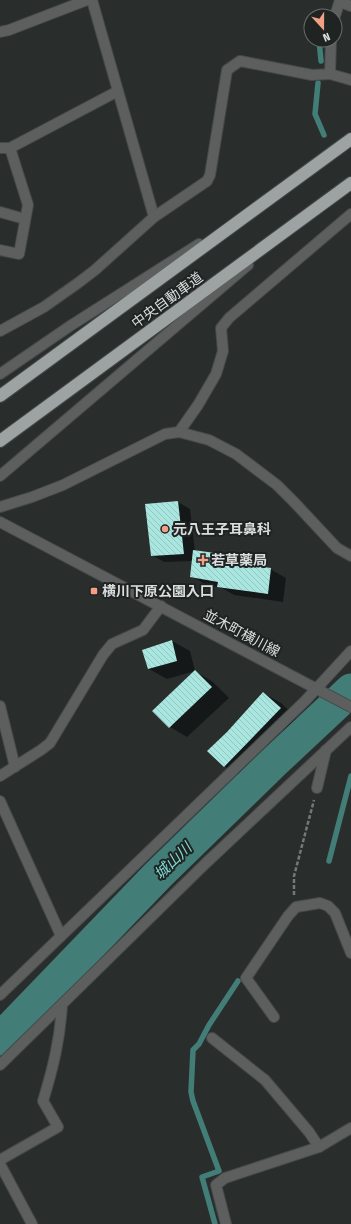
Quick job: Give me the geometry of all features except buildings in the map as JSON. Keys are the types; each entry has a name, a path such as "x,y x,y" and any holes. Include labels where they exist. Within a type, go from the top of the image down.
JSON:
{"highway":[{"name":"中央自動車道","path":"0,396 351,139"},
{"name":"中央自動車道","path":"0,441 351,183"}],"street":[{"path":"0,32 9,30 87,0"},
{"path":"92,0 154,217"},
{"path":"340,1 351,6"},
{"path":"330,74 331,48"},
{"path":"0,332 44,307 78,283 95,270 154,217 207,181 210,175 227,70 240,61 312,75 330,74 351,80"},
{"path":"0,250 19,254 28,206 5,148 118,91"},
{"path":"0,374 70,326 277,194"},
{"path":"0,212 25,219"},
{"path":"180,432 216,374 223,351 221,328 229,318 351,214"},
{"path":"0,476 296,224"},
{"path":"0,507 63,485 164,434 180,432 209,440 236,454 277,485 337,548 351,556"},
{"name":"並木町横川線","path":"0,522 351,707"},
{"path":"0,776 50,743 103,655 112,644 143,630 161,606"},
{"path":"0,995 319,689 351,651"},
{"path":"0,706 15,766"},
{"path":"0,1065 206,863 351,727"},
{"path":"317,788 326,750"},
{"path":"0,801 61,936"},
{"path":"274,1017 246,978 288,916 296,907 320,904 328,906 335,913 351,953"},
{"path":"0,1160 58,1127 43,1101 54,1063 60,1029 62,1005"},
{"path":"212,1038 265,1080 319,1146"},
{"path":"226,1224 216,1185 225,1178 319,1146 351,1128"},
{"path":"0,1164 32,1224"}],"path":[{"path":"296,907 294,902 294,876 317,788"}],"waterway":[{"path":"320,48 321,61"},
{"path":"318,83 315,114 324,135"},
{"name":"城山川","path":"0,1039 158,875 274,762 351,690"},
{"path":"329,861 351,776"},
{"path":"215,1224 202,1177 219,1171 191,1092 193,1050 199,1044 209,1025 238,981"}],"place":[{"name":"元八王子耳鼻科","path":"165,529"},
{"name":"若草薬局","path":"203,560"},
{"name":"横川下原公園入口","path":"94,591"}]}
